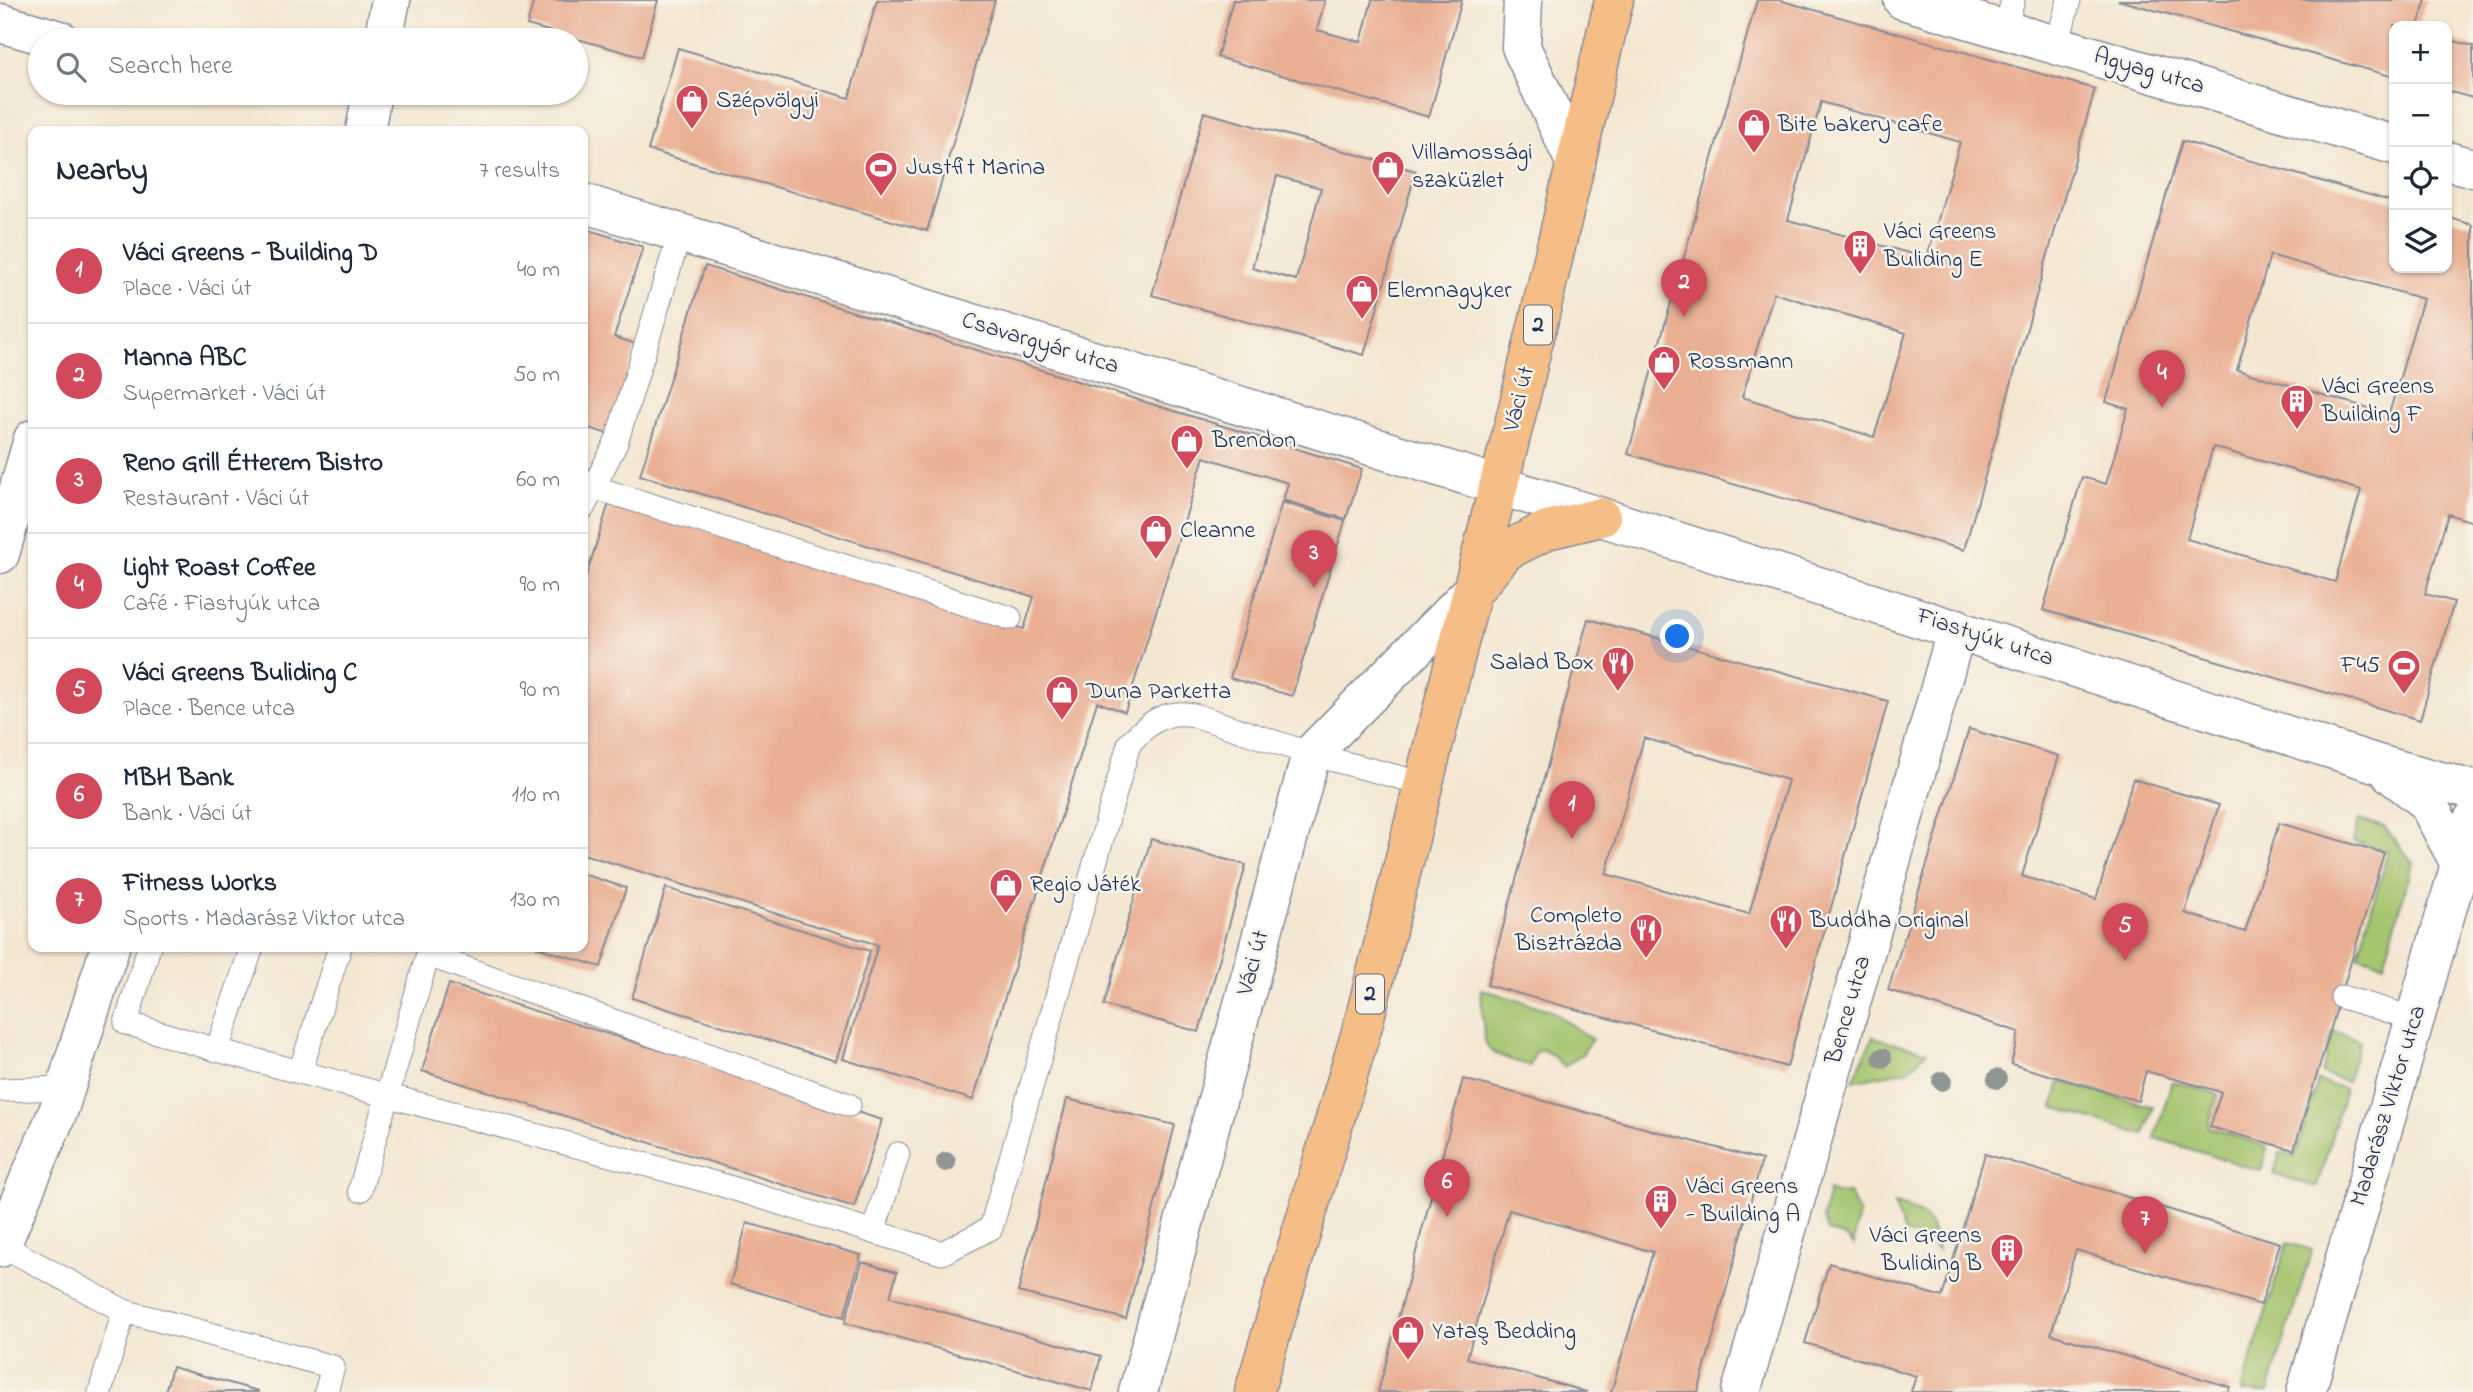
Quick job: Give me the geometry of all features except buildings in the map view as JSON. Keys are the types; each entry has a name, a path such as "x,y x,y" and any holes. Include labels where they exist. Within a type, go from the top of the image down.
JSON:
{"main road":[{"name":"Váci út","path":"1254,1392 1363,1024 1421,783 1498,484 1614,0"},
{"path":"1471,592 1506,551 1548,530 1601,517"}],"street":[{"path":"385,28 391,0"},
{"path":"1522,0 1521,47 1576,164"},
{"name":"Agyag utca","path":"1903,0 2009,15 2057,45 2389,144"},
{"path":"0,23 28,31"},
{"path":"366,126 370,105"},
{"path":"2452,162 2473,168"},
{"name":"Csavargyár utca","path":"588,205 1498,484"},
{"path":"0,554 28,456"},
{"name":"Fiastyúk utca","path":"1498,484 2378,764 2473,790"},
{"name":"Váci út","path":"1138,1392 1311,754 1471,592"},
{"name":"Bence utca","path":"1741,1392 1957,628"},
{"path":"2378,764 2427,802 2459,862"},
{"name":"Madarász Viktor utca","path":"2306,1392 2473,820"},
{"path":"1,1247 65,1088 108,952"}],"lane":[{"path":"2057,45 2069,0"},
{"path":"588,498 616,443 680,233"},
{"path":"593,487 1010,618"},
{"path":"147,952 126,1023 217,1050 722,1185 942,1253 991,1228 1129,744 1147,723 1177,712 1194,715 1311,754 1421,783"},
{"path":"217,1050 250,952"},
{"path":"300,1072 338,952"},
{"path":"360,1190 429,952"},
{"path":"432,952 849,1105"},
{"path":"2342,997 2416,1019"},
{"path":"0,1090 65,1088"},
{"path":"873,1232 898,1154"},
{"path":"1,1247 124,1311 332,1367 326,1392"},
{"path":"100,1392 124,1311"}],"green space":[{"path":"2359,820 2384,827 2413,863 2384,964 2358,955 2388,852 2353,841"},
{"path":"1481,989 1550,1010 1592,1039 1582,1054 1564,1067 1553,1055 1541,1049 1535,1052 1530,1066 1503,1057 1491,1050 1484,1039"},
{"path":"2333,1031 2360,1040 2347,1082 2321,1073"},
{"path":"1873,1037 1927,1052 1908,1070 1853,1081"},
{"path":"2060,1081 2153,1107 2144,1135 2053,1107"},
{"path":"2172,1081 2218,1094 2208,1127 2267,1147 2261,1171 2155,1138"},
{"path":"2318,1081 2345,1089 2317,1187 2274,1174 2280,1153 2295,1157"},
{"path":"1829,1190 1835,1194 1849,1193 1854,1203 1858,1219 1854,1245 1846,1237 1827,1231 1823,1218"},
{"path":"1894,1204 1913,1210 1925,1218 1933,1230 1938,1250 1921,1238 1905,1233"},
{"path":"2287,1243 2312,1250 2268,1392 2241,1392"}],"place":[{"name":"Szépvölgyi","path":"692,131"},
{"name":"Bite bakery cafe","path":"1754,155"},
{"name":"Villamossági szaküzlet","path":"1388,197"},
{"name":"Justfit Marina","path":"881,198"},
{"name":"Váci Greens Buliding E","path":"1860,276"},
{"name":"Manna ABC","path":"1684,317"},
{"name":"Elemnagyker","path":"1362,321"},
{"name":"Rossmann","path":"1664,392"},
{"name":"Light Roast Coffee","path":"2162,408"},
{"name":"Váci Greens Building F","path":"2297,431"},
{"name":"Brendon","path":"1187,471"},
{"name":"Cleanne","path":"1156,561"},
{"name":"Reno Grill Étterem Bistro","path":"1314,588"},
{"name":"Salad Box","path":"1618,693"},
{"name":"F45","path":"2404,696"},
{"name":"Duna Parketta","path":"1062,722"},
{"name":"Váci Greens - Building D","path":"1572,839"},
{"name":"Regio Játék","path":"1006,915"},
{"name":"Buddha Original","path":"1786,951"},
{"name":"Completo Bisztrázda","path":"1646,960"},
{"name":"Váci Greens Buliding C","path":"2125,961"},
{"name":"MBH Bank","path":"1447,1217"},
{"name":"Váci Greens - Building A","path":"1661,1231"},
{"name":"Fitness Works","path":"2145,1254"},
{"name":"Váci Greens Buliding B","path":"2007,1280"},
{"name":"Yataş Bedding","path":"1408,1362"}]}
